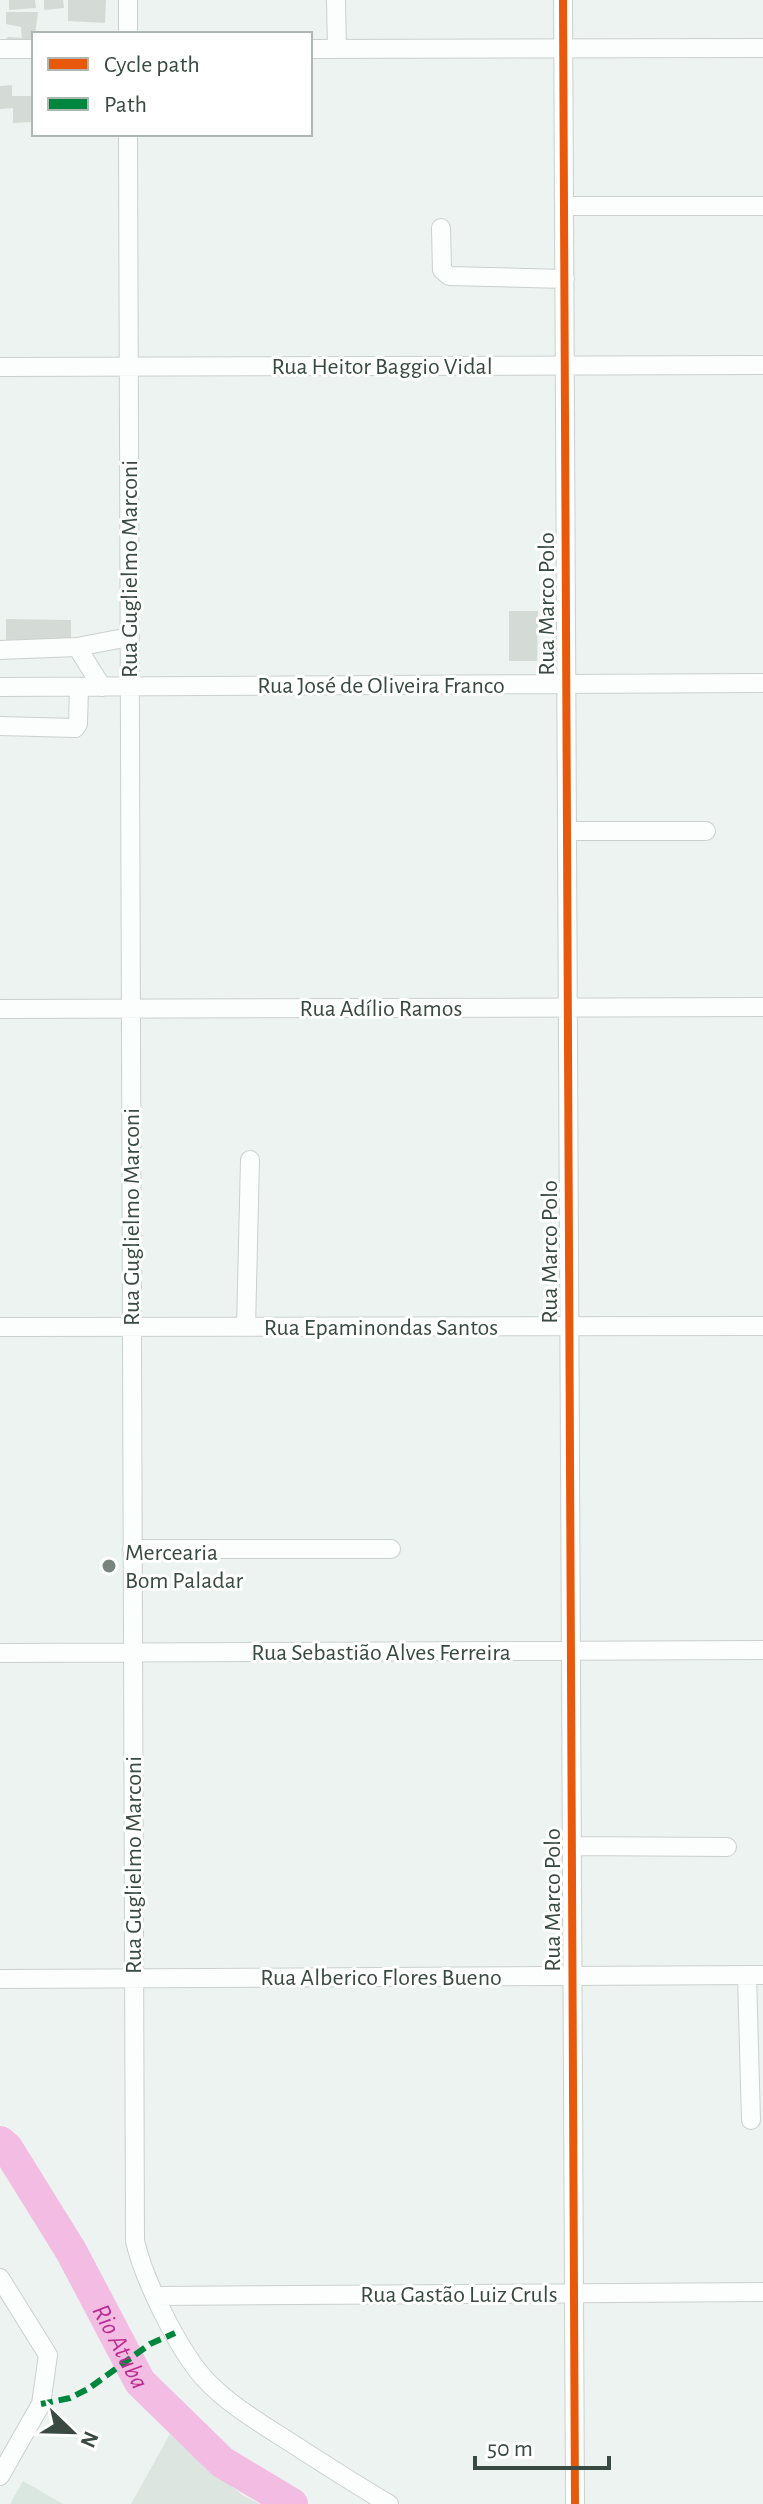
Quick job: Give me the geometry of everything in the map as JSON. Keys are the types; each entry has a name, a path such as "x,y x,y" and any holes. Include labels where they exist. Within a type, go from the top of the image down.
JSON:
{"street":[{"path":"128,0 128,32"},
{"path":"336,0 337,49"},
{"name":"Rua Marco Polo","path":"563,0 575,2504"},
{"path":"312,49 763,48"},
{"path":"0,49 32,49"},
{"name":"Rua Guglielmo Marconi","path":"128,136 135,2241 156,2296 192,2362 220,2393 258,2422 389,2504"},
{"path":"564,206 763,206"},
{"path":"441,228 442,270 449,276 565,279"},
{"name":"Rua Heitor Baggio Vidal","path":"0,367 763,365"},
{"path":"0,650 77,647 129,637"},
{"path":"77,647 102,687"},
{"name":"Rua José de Oliveira Franco","path":"0,682 79,687 763,683"},
{"path":"0,726 75,728 78,724 79,687"},
{"path":"567,831 706,831"},
{"name":"Rua Adílio Ramos","path":"0,1009 763,1007"},
{"path":"246,1327 250,1160"},
{"name":"Rua Epaminondas Santos","path":"0,1327 763,1326"},
{"path":"132,1549 391,1549"},
{"name":"Rua Sebastião Alves Ferreira","path":"0,1653 763,1650"},
{"path":"572,1846 727,1847"},
{"path":"751,2120 755,1975"},
{"name":"Rua Alberico Flores Bueno","path":"0,1979 755,1975"},
{"path":"0,2278 48,2355 41,2404 0,2476"},
{"name":"Rua Gastão Luiz Cruls","path":"156,2296 763,2292"}],"shaded area":[{"path":"170,2434 242,2495 259,2504 131,2504"},
{"path":"23,2481 63,2504 10,2504"}],"building":[{"path":"9,0 35,0 36,8 9,10"},
{"path":"44,0 63,0 64,8 44,10"},
{"path":"68,0 106,0 105,23 68,21"},
{"path":"6,12 38,12 32,43 4,41 8,37 22,38 21,27 6,24"},
{"path":"12,85 12,96 32,96 32,122 13,123 13,108 0,109 0,86"},
{"path":"509,611 538,611 537,661 509,661"},
{"path":"6,619 71,620 71,640 6,640"}],"waterway":[{"name":"Rio Atuba","path":"0,2142 7,2148 71,2251 140,2382 222,2462 292,2504"}],"marked path":[{"path":"41,2404 70,2398 88,2389 150,2344 175,2333"}],"cycle path":[{"path":"563,0 575,2504"}],"place":[{"name":"Mercearia Bom Paladar","path":"109,1566"}]}
